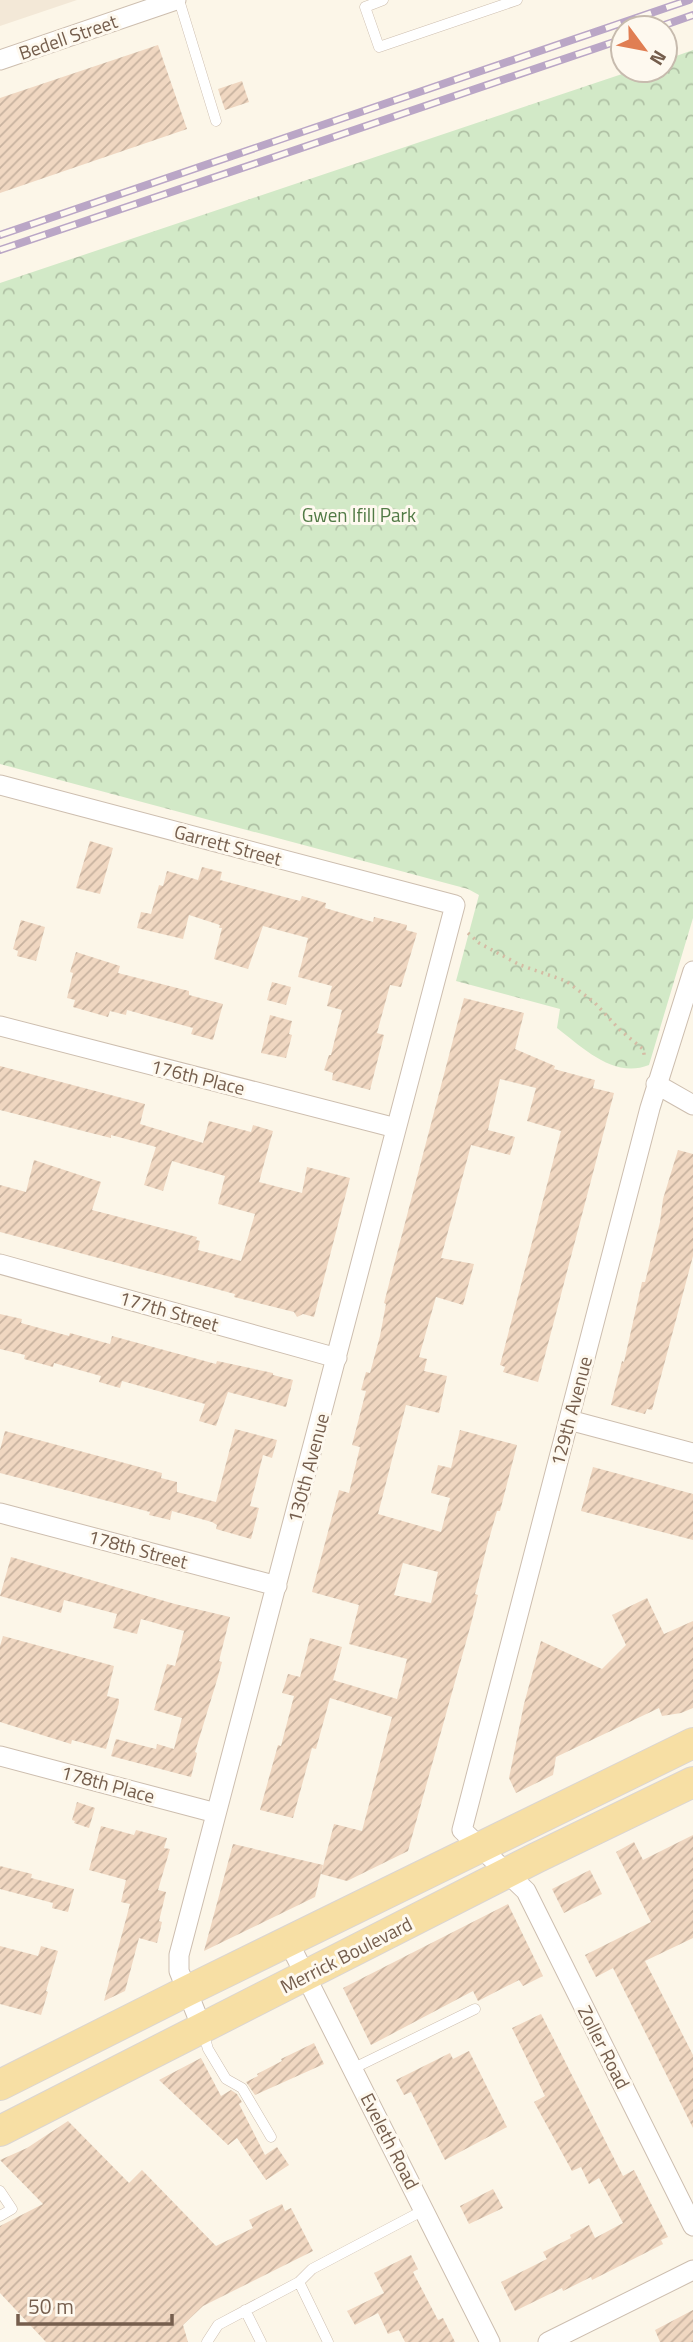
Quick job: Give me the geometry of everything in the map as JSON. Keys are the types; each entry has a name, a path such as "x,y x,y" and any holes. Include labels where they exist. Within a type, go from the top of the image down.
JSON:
{"main road":[{"name":"Merrick Boulevard","path":"0,2085 693,1743"},
{"name":"Merrick Boulevard","path":"0,2131 507,1873 693,1782"}],"street":[{"name":"Bedell Street","path":"0,60 178,0"},
{"name":"Garrett Street","path":"0,785 455,905"},
{"name":"130th Avenue","path":"202,2028 179,1971 179,1955 455,905"},
{"name":"129th Avenue","path":"480,1847 463,1830 656,1084 693,971"},
{"name":"176th Place","path":"0,1026 396,1128"},
{"path":"656,1084 693,1105"},
{"name":"177th Street","path":"0,1264 337,1357"},
{"path":"569,1420 693,1453"},
{"name":"178th Street","path":"0,1513 276,1586"},
{"name":"178th Place","path":"0,1756 216,1813"},
{"name":"Zoller Road","path":"480,1847 526,1891 693,2225"},
{"name":"Eveleth Road","path":"288,1941 490,2342"},
{"path":"548,2342 693,2270"}],"lane":[{"path":"178,0 216,121"},
{"path":"383,0 365,6 379,47 517,0"},
{"path":"352,2068 475,2009"},
{"path":"202,2028 208,2049 226,2079 242,2088 271,2137"},
{"path":"0,2190 12,2209 0,2216"},
{"path":"207,2342 218,2325 299,2282 312,2269 424,2210"},
{"path":"299,2282 328,2342"},
{"path":"245,2310 261,2342"}],"path":[{"path":"464,929 479,943 520,965 566,981 594,1002 621,1031 643,1049 648,1063"}],"shaded area":[{"path":"0,0 77,0 0,26"}],"green space":[{"name":"Gwen Ifill Park","path":"693,50 693,918 649,1065 624,1068 611,1065 588,1052 557,1028 560,1009 456,981 479,895 468,889 0,764 0,283 609,78 609,84 679,84 679,55"}],"building":[{"path":"158,45 187,129 0,193 0,98"},
{"path":"242,81 249,102 225,110 218,89"},
{"path":"90,841 113,848 100,894 76,888"},
{"path":"202,867 222,872 220,880 300,901 302,896 326,903 325,908 373,922 374,917 407,925 406,930 417,933 401,987 390,985 377,1033 384,1035 370,1090 332,1080 333,1073 324,1070 331,1055 342,1010 327,1006 332,986 298,977 308,938 263,926 248,969 214,959 222,928 219,928 220,925 189,915 183,939 137,928 141,912 151,914 159,885 163,886 167,871 198,880"},
{"path":"21,920 45,927 36,961 17,956 18,951 13,949"},
{"path":"76,952 120,966 118,973 189,991 189,995 223,1004 213,1040 191,1034 193,1028 127,1010 126,1015 110,1011 108,1017 73,1007 75,1000 67,998"},
{"path":"272,982 291,987 286,1005 267,1000"},
{"path":"464,998 524,1013 515,1049 555,1066 554,1069 595,1080 593,1088 614,1093 538,1382 503,1372 505,1367 500,1365 561,1131 527,1121 536,1088 500,1079 488,1130 515,1137 510,1155 471,1145 441,1258 474,1264 463,1305 436,1297 419,1357 427,1359 424,1371 447,1376 439,1413 406,1405 378,1514 441,1532 450,1498 431,1493 438,1465 451,1468 460,1430 517,1445 500,1511 497,1511 487,1546 475,1594 478,1595 471,1624 408,1851 347,1881 321,1874 334,1824 362,1831 392,1717 330,1698 316,1749 312,1748 293,1818 260,1810 294,1696 282,1693 288,1674 300,1677 310,1638 342,1647 333,1680 397,1699 407,1659 349,1644 359,1605 312,1592 339,1490 349,1493 360,1447 352,1445 366,1391 361,1390 366,1372 370,1373 380,1336 386,1304 384,1303","holes":["403,1563 438,1572 431,1603 394,1595"]},
{"path":"270,1015 292,1021 289,1034 292,1035 286,1058 261,1053"},
{"path":"0,1066 145,1104 140,1124 203,1143 209,1121 251,1132 253,1125 273,1131 259,1182 302,1193 307,1167 350,1178 314,1317 303,1314 297,1317 294,1312 234,1297 235,1294 0,1232 0,1185 26,1192 34,1160 101,1182 92,1210 197,1237 196,1240 200,1241 198,1250 241,1261 255,1214 218,1204 225,1176 172,1161 163,1191 144,1185 156,1147 0,1110"},
{"path":"678,1150 693,1154 693,1256 652,1410 647,1409 645,1414 611,1405"},
{"path":"0,1314 22,1319 21,1323 69,1336 70,1333 110,1344 112,1336 216,1364 217,1361 273,1373 293,1380 286,1407 228,1392 216,1426 199,1421 205,1404 122,1381 120,1388 99,1382 101,1376 54,1363 53,1367 24,1359 25,1355 0,1349"},
{"path":"235,1429 277,1440 272,1458 263,1455 250,1506 259,1508 251,1539 216,1529 217,1525 212,1522 172,1511 170,1520 149,1515 150,1512 0,1473 0,1450 5,1431 162,1473 161,1478 177,1482 177,1492 216,1502"},
{"path":"593,1467 693,1494 693,1540 581,1511"},
{"path":"11,1557 230,1617 219,1661 222,1662 195,1752 197,1753 191,1777 111,1756 116,1739 156,1749 157,1744 174,1749 182,1718 154,1710 167,1664 175,1666 184,1631 141,1619 137,1634 113,1628 117,1614 64,1600 61,1613 0,1596"},
{"path":"647,1598 664,1634 693,1621 693,1708 662,1716 659,1708 556,1757 553,1775 516,1793 509,1778 524,1704 541,1641 602,1669 626,1645 612,1615"},
{"path":"3,1636 114,1666 107,1696 119,1699 119,1703 106,1749 72,1740 71,1744 0,1722 0,1646"},
{"path":"77,1802 95,1808 89,1828 72,1820"},
{"path":"101,1826 134,1835 136,1830 167,1838 164,1848 170,1849 158,1890 166,1892 157,1943 139,1938 125,1991 104,2001 130,1904 121,1902 126,1880 89,1870"},
{"path":"693,1835 693,1938 645,1961 693,2055 693,2128 613,1968 596,1977 585,1955 651,1922 616,1852 634,1842 643,1860"},
{"path":"233,1844 323,1865 315,1897 204,1951"},
{"path":"0,1866 32,1874 31,1878 74,1889 68,1912 52,1908 53,1903 0,1889"},
{"path":"590,1870 602,1894 564,1913 552,1889"},
{"path":"508,1904 543,1976 523,1986 519,1980 478,2001 473,1991 371,2045 343,1988"},
{"path":"0,1946 38,1956 41,1946 58,1951 41,2015 0,2004"},
{"path":"541,2014 623,2176 634,2170 668,2237 661,2240 663,2244 592,2280 591,2277 563,2291 562,2288 515,2311 501,2282 547,2259 543,2252 589,2225 595,2238 623,2223 599,2178 589,2184 581,2167 572,2171 534,2102 545,2096 512,2028"},
{"path":"314,2043 324,2064 255,2095 246,2082 282,2061 281,2059"},
{"path":"469,2051 507,2127 445,2160 411,2092 404,2095 396,2080 450,2053 453,2059"},
{"path":"201,2058 221,2096 231,2090 237,2094 242,2102 239,2104 265,2155 277,2147 289,2165 266,2180 237,2138 228,2145 159,2080"},
{"path":"68,2121 129,2183 142,2170 216,2246 253,2228 249,2220 282,2204 285,2211 291,2208 313,2251 203,2306 183,2325 188,2342 46,2342 0,2293 0,2226 43,2204 0,2160 27,2148"},
{"path":"493,2189 503,2208 469,2224 460,2206"},
{"path":"411,2255 418,2269 413,2272 438,2320 443,2318 455,2342 405,2342 399,2330 388,2334 378,2313 355,2325 347,2311 384,2293 374,2273"},
{"path":"693,2310 693,2342 660,2342 655,2330"}],"railway":[{"path":"0,235 689,0"},
{"path":"679,20 693,15"},
{"path":"0,250 609,44"}]}
